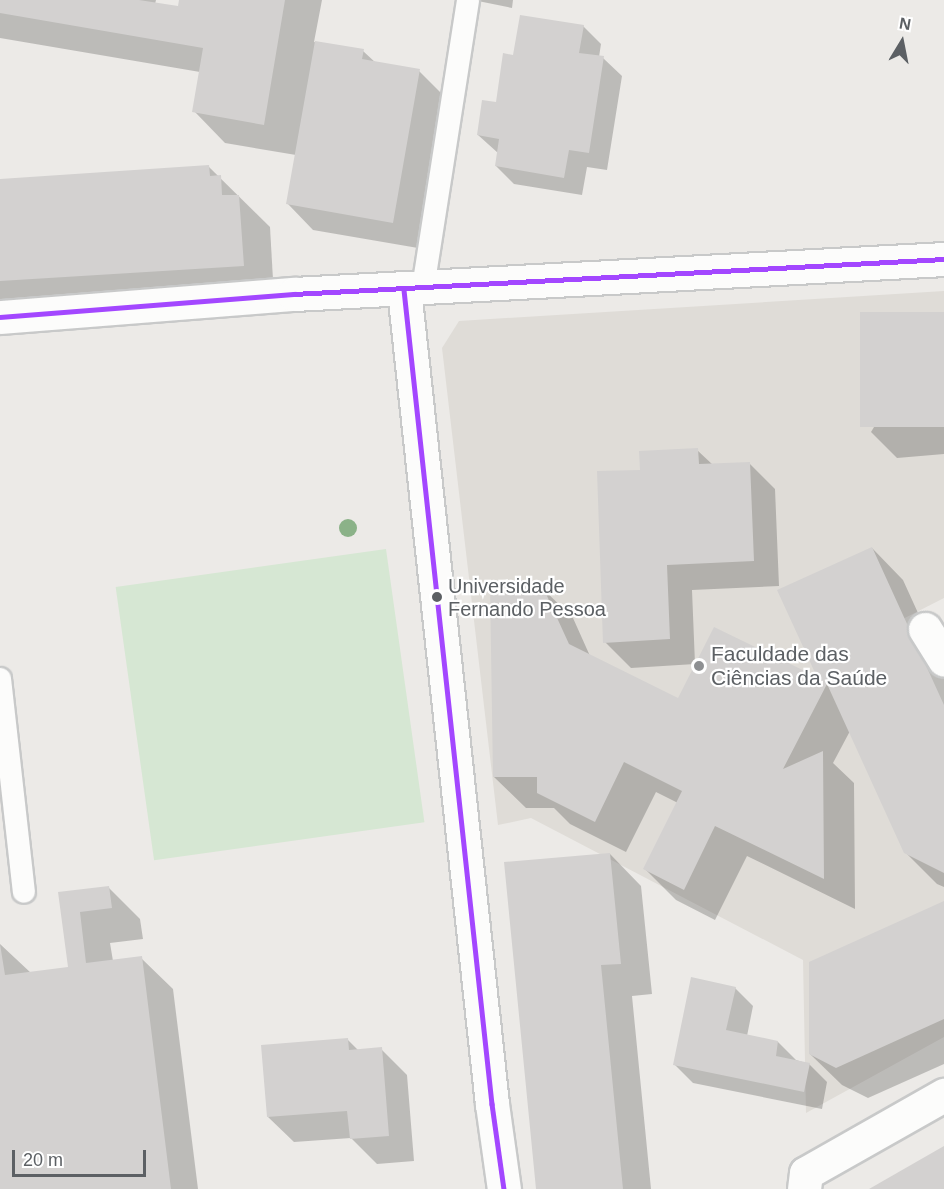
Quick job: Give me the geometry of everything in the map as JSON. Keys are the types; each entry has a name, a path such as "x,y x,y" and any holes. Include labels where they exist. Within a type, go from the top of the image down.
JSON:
{"street":[{"path":"0,317 294,294 944,259"},
{"path":"413,289 492,1104 504,1189"},
{"path":"926,629 944,659"},
{"path":"804,1189 806,1173 944,1095"}],"lane":[{"path":"413,289 468,0"},
{"path":"0,679 24,892"}],"shaded area":[{"name":"Faculdade das Ciências da Saúde","path":"944,291 944,598 893,624 944,708 944,1037 806,1113 803,960 531,818 498,825 442,348 459,321"}],"green space":[{"path":"386,549 424,822 154,860 116,587"}],"building":[{"path":"0,0 139,0 178,6 179,0 285,0 264,125 192,112 203,48 0,13"},
{"path":"520,15 584,25 579,53 604,56 589,153 569,150 564,178 495,166 499,139 477,135 482,100 496,102 503,53 513,55"},
{"path":"315,41 364,49 362,59 420,69 393,223 286,204"},
{"path":"209,165 210,176 221,175 222,195 239,195 244,266 0,281 0,179"},
{"path":"860,312 944,312 944,427 860,427"},
{"path":"698,448 699,464 750,462 754,561 667,565 670,639 603,643 597,471 640,470 639,451"},
{"path":"872,547 944,705 944,873 904,853 827,684 783,769 823,751 824,879 715,826 684,890 643,869 682,791 624,762 595,822 537,793 537,777 493,777 490,585 542,585 569,644 678,698 714,627 817,677 777,590"},
{"path":"610,853 621,964 601,965 623,1189 536,1189 504,862"},
{"path":"109,886 112,908 80,912 86,963 142,956 171,1189 0,1189 0,944 5,975 68,967 58,892"},
{"path":"944,901 944,1019 836,1068 809,1054 809,962"},
{"path":"691,977 736,987 726,1030 778,1041 776,1056 810,1063 804,1092 673,1065"},
{"path":"348,1038 349,1050 382,1047 389,1136 350,1139 347,1111 267,1117 261,1045"},
{"path":"944,1146 944,1189 869,1189"}],"transit line":[{"path":"0,317 294,294 944,259"},
{"path":"404,290 492,1104 504,1189"}],"place":[{"name":"Universidade Fernando Pessoa","path":"437,597"},
{"name":"Faculdade das Ciências da Saúde","path":"699,666"}]}
